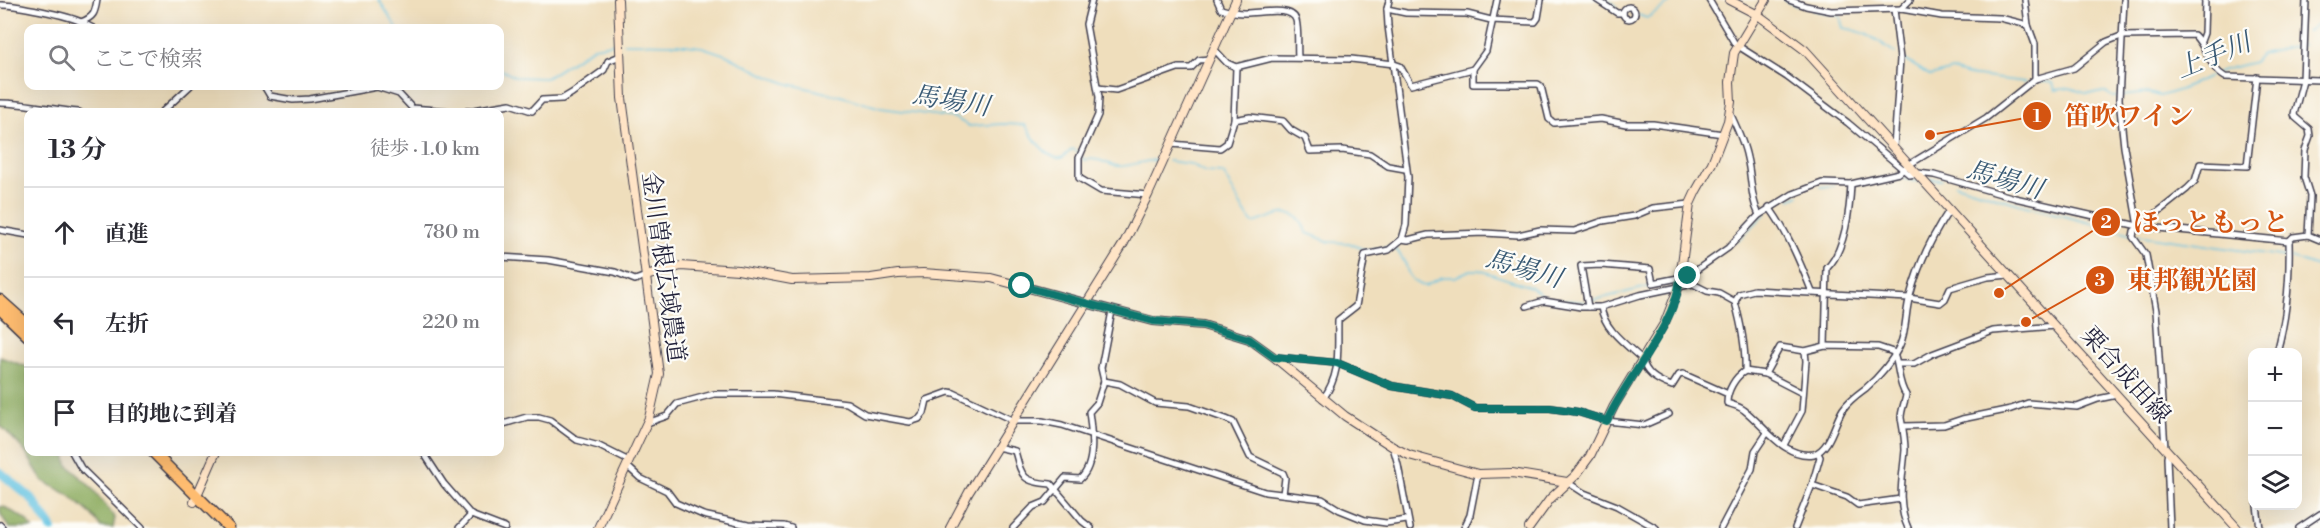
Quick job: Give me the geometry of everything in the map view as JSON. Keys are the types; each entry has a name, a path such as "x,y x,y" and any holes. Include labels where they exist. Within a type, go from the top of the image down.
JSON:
{"highway":[{"path":"0,300 24,321"},
{"path":"0,309 24,332"},
{"path":"148,456 229,528"},
{"path":"157,456 219,528"}],"street":[{"path":"81,22 95,14 97,0"},
{"name":"金川曽根広域農道","path":"598,528 647,423 659,374 622,98 618,0"},
{"path":"1092,0 1086,24 1098,88 1098,115 1080,156 1079,178 1101,191 1148,195"},
{"path":"1217,0 1221,9 1230,12 1282,11 1291,13 1296,19 1298,57"},
{"path":"950,528 997,447 1119,252 1148,195 1236,0"},
{"path":"1323,399 1333,385 1337,363 1338,320 1356,306 1365,255 1392,248 1402,239 1406,225 1408,177 1405,169 1387,9 1389,0"},
{"path":"1497,0 1486,51 1473,69 1473,84 1538,84 1541,86 1549,119 1554,123 1601,119 1626,124 1653,124 1723,134"},
{"path":"1387,9 1406,13 1467,14 1491,20 1535,22 1538,18 1541,0"},
{"path":"1597,0 1617,13 1623,13"},
{"path":"1623,13 1629,7 1631,0"},
{"path":"1709,0 1738,46 1787,77 1907,166"},
{"name":"栗合成田線","path":"1729,0 1758,15 1805,50 1894,147 1907,166 1922,177 2237,528"},
{"path":"1529,528 1550,499 1576,475 1590,456 1614,406 1665,322 1680,282 1690,204 1712,163 1730,113 1731,66 1738,46 1766,0"},
{"path":"1789,0 1831,11 1897,9 1942,16 2000,18 2028,25"},
{"path":"1883,0 1885,9"},
{"path":"1897,9 1910,0"},
{"path":"2025,0 2028,25 2035,45 2035,79"},
{"path":"2124,0 2119,96 2135,231 2146,255 2156,311 2170,528"},
{"path":"2201,41 2204,33 2205,0"},
{"path":"2306,0 2304,80 2294,114 2309,129 2310,136 2305,150 2304,177 2310,196 2308,236"},
{"path":"0,5 9,4 72,17 85,24"},
{"path":"1623,13 1626,18 1633,17 1634,11 1629,7"},
{"path":"1894,147 1900,59 1897,9"},
{"path":"1527,306 1544,301 1601,307 1680,282 1728,248 1759,214 1822,183 1851,186 1899,173 1986,118 2035,79 2073,68 2106,42 2121,36 2194,35 2201,41 2219,73 2225,76 2320,80"},
{"path":"1214,48 1227,63 1236,67 1272,58 1298,57 1351,58 1394,64 1400,66 1411,85 1473,69"},
{"path":"486,108 510,104 532,111 542,100 562,99 572,93 604,70 608,61 620,56"},
{"path":"1098,88 1116,90 1178,69 1191,68 1199,60 1209,59"},
{"path":"1171,144 1220,148 1227,143 1234,120 1236,67"},
{"path":"2135,231 2195,181 2200,164 2247,166 2257,77"},
{"path":"166,108 186,90"},
{"path":"266,90 270,96 310,99 360,90"},
{"path":"386,90 399,94 412,108"},
{"path":"0,103 51,108"},
{"path":"1730,113 1748,159 1753,200 1759,214"},
{"path":"1234,120 1250,117 1283,122 1305,138 1310,151 1342,150 1370,154 1388,166 1405,169"},
{"path":"1922,177 1934,175 2135,231 2289,241 2293,237 2308,236 2320,240"},
{"path":"1825,346 1827,268 1836,259 1850,206 1851,186"},
{"path":"1402,239 1408,240 1428,235 1459,236 1485,233 1518,235 1540,230 1574,231 1634,216 1653,208 1690,204"},
{"path":"1770,209 1795,249 1812,292"},
{"path":"1802,393 1765,374 1745,371 1738,375 1728,394 1727,403 1744,410 1767,433 1800,454 1818,453 1827,443 1844,408 1865,388 1900,344 1908,317 1909,298 1933,236 1950,209"},
{"path":"0,230 24,235"},
{"path":"2278,348 2285,323 2290,262 2289,241"},
{"path":"504,257 548,260 615,272 635,280 681,266 738,270 792,280 871,278 923,273 991,278 1153,321 1203,325 1249,339 1323,399 1393,447 1409,455 1478,474 1512,473 1568,482 1584,493 1617,506 1656,528"},
{"path":"1587,304 1581,266 1601,265 1650,269 1653,283 1693,284 1735,302"},
{"path":"1745,371 1746,358 1735,302 1739,294 1754,290 1812,292 1909,298 1940,303 1945,299 1950,288 1988,277 2009,275"},
{"path":"1601,307 1602,319 1608,327 1643,360 1644,365 1659,381 1672,387 1679,375 1683,374 1728,394"},
{"path":"1013,528 1033,507 1045,502 1065,478 1080,479 1087,473 1091,462 1092,435 1089,412 1096,403 1104,381 1101,368 1112,311"},
{"path":"1899,364 1914,364 1932,354 1993,332 2055,326"},
{"path":"1765,374 1780,347 1805,351 1825,346 1878,347 1893,352 1899,364 1900,386 1906,395 1901,418 1904,426 1905,449 1900,499 1901,510 1908,528"},
{"path":"1784,445 1800,416 1805,351"},
{"path":"1274,357 1337,363 1392,386 1452,396 1475,408 1550,408 1578,412 1607,421 1644,425 1669,414"},
{"path":"1104,381 1120,384 1155,403 1190,406 1233,422 1250,457 1283,473 1285,478 1283,494"},
{"path":"647,423 668,416 677,404 714,394 773,394 847,403 865,414 910,422 919,420 924,413 927,400 948,392 1014,421 1042,421 1062,425 1265,492 1322,499 1340,510 1380,523 1407,520"},
{"path":"1904,426 1944,425 1962,419 2011,410 2028,403 2077,407 2117,395"},
{"path":"504,425 520,418 539,417 550,420 577,440 599,446 628,464 640,478 667,490 676,503 703,515 748,525 791,528"},
{"path":"1721,528 1752,469 1755,451 1767,433"},
{"path":"997,447 1015,451 1021,471 1028,480 1032,483 1051,484 1082,521 1091,528"},
{"path":"1393,447 1410,528"},
{"path":"1795,528 1812,485 1820,458 1818,453"},
{"path":"74,456 81,468 142,528"},
{"path":"195,499 214,456"},
{"path":"428,456 444,484 471,515 505,528"},
{"path":"1464,528 1470,515 1478,474"},
{"path":"1812,485 1846,497 1858,505 1900,499"},
{"path":"2258,510 2260,528"},
{"path":"2299,528 2320,514"},
{"path":"459,528 471,515"}],"green space":[{"path":"0,357 24,366 24,450 0,425"},
{"path":"28,456 66,456 67,464 92,488 115,518 113,528 101,527 92,515 69,495 43,481"},
{"path":"3,506 25,519 33,528 9,528 0,513 0,507"}],"waterway":[{"name":"馬場川","path":"379,0 394,24"},
{"name":"上手川","path":"1607,0 1616,6"},
{"name":"上手川","path":"1638,15 1647,18 1674,0"},
{"name":"上手川","path":"1784,0 1797,6"},
{"name":"上手川","path":"1813,10 1840,16 1843,28 1871,37 1895,53"},
{"name":"上手川","path":"2307,32 2320,24"},
{"name":"馬場川","path":"504,71 515,77 546,78 594,47 616,43"},
{"name":"馬場川","path":"624,43 702,47 726,55 767,76 789,84 881,108 955,118 969,126 1025,125 1045,152 1051,156 1061,158 1073,149 1079,153"},
{"name":"上手川","path":"2039,81 2053,83 2055,90 2070,88 2085,93 2107,93 2113,97 2148,93 2160,96 2180,90 2220,71 2254,62 2261,54 2302,45"},
{"name":"上手川","path":"1902,58 1931,76 1952,70 1968,75 2025,82"},
{"name":"馬場川","path":"1082,157 1084,160 1098,160 1121,166 1160,160"},
{"name":"馬場川","path":"1168,161 1191,164 1205,172 1223,173 1253,223 1278,215 1290,214 1300,220 1307,233 1330,242 1349,243 1367,251 1389,247"},
{"name":"馬場川","path":"1897,176 1918,181"},
{"name":"馬場川","path":"1925,179 1942,180"},
{"name":"馬場川","path":"1955,184 2022,205 2132,234"},
{"name":"馬場川","path":"1820,187 1833,186"},
{"name":"馬場川","path":"1790,199 1799,195"},
{"name":"馬場川","path":"1737,242 1765,214"},
{"name":"馬場川","path":"2137,235 2286,257"},
{"name":"馬場川","path":"1393,249 1397,250 1413,280 1421,285 1425,286 1442,277 1455,277 1470,270 1479,270 1531,287 1549,299 1585,302"},
{"name":"馬場川","path":"2291,258 2320,268"},
{"name":"馬場川","path":"1663,284 1676,282"},
{"name":"馬場川","path":"1590,301 1652,286"},
{"path":"0,472 32,499 52,528"}],"place":[{"name":"笛吹ワイン","path":"1930,135"},
{"name":"ほっともっと","path":"1999,293"},
{"name":"東邦観光園","path":"2026,322"}],"route":[{"path":"1022,286 1153,321 1203,325 1249,339 1274,357 1349,366 1392,386 1410,391 1452,396 1475,408 1550,408 1578,412 1607,421 1665,322 1674,302 1680,279 1688,276"}]}
